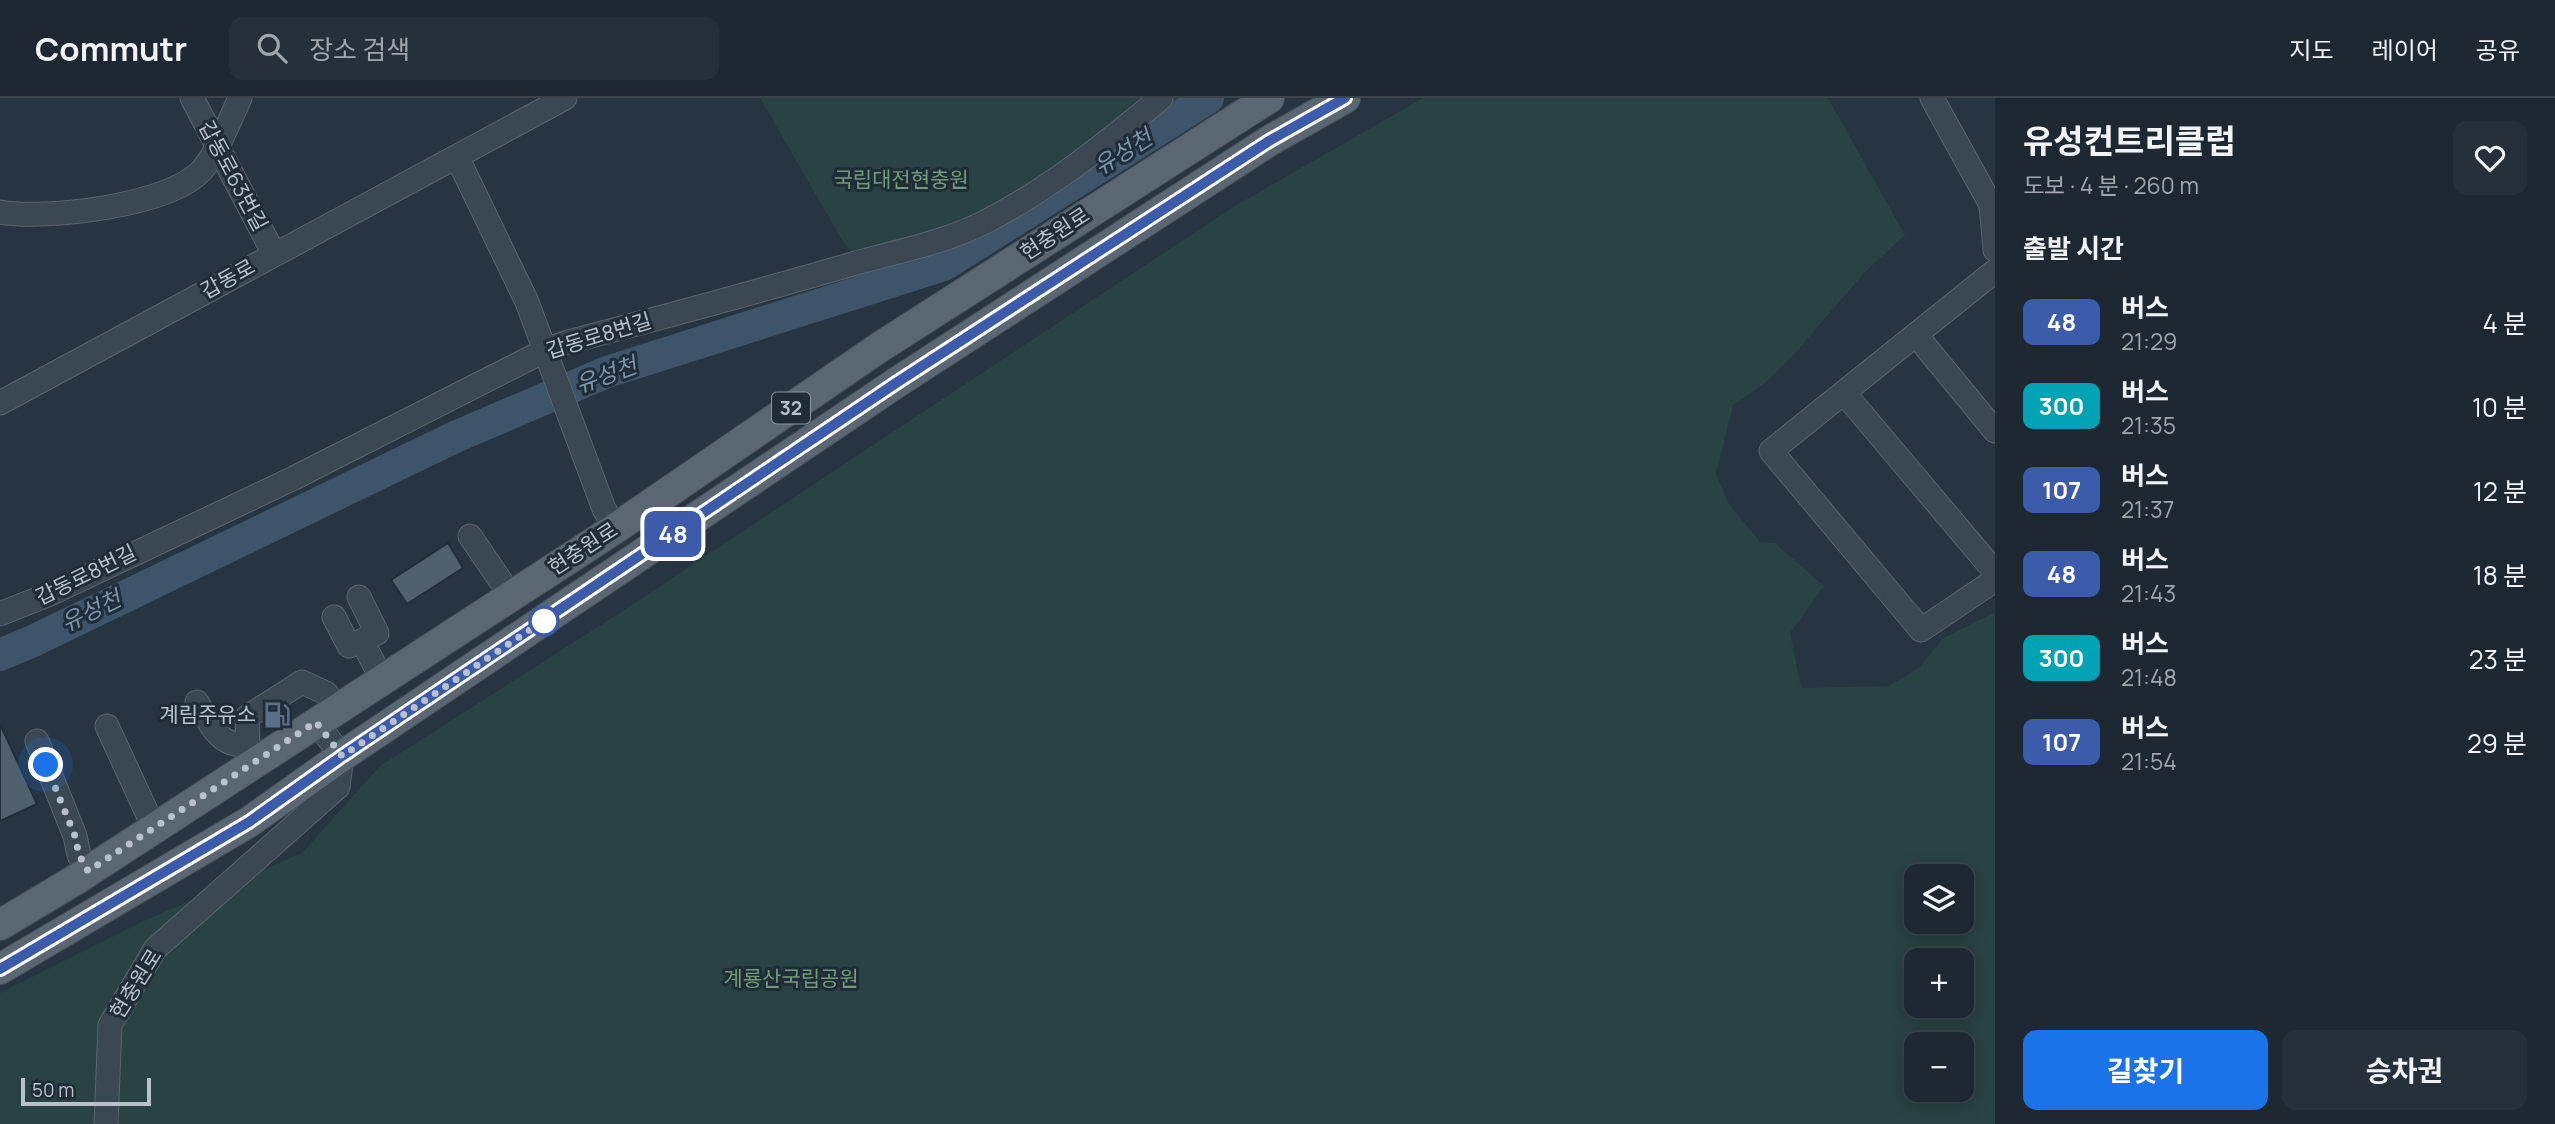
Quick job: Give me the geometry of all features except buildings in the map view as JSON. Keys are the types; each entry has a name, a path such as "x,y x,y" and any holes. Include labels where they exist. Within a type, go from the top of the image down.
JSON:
{"main road":[{"name":"현충원로","path":"0,926 154,828 253,753 327,715 616,528 880,347 1269,98"},
{"name":"현충원로","path":"0,969 249,822 342,756 896,383 1269,141 1345,98"}],"street":[{"name":"갑동로63번길","path":"192,98 274,254"},
{"path":"0,212 19,215 95,210 162,194 201,171 240,98"},
{"name":"갑동로","path":"0,403 565,98"},
{"name":"갑동로8번길","path":"0,614 50,594 547,355 953,235 986,222 1037,193 1090,157 1161,98"},
{"path":"1932,98 1993,205 1995,250"},
{"path":"457,157 527,302 604,509 616,528"},
{"path":"1995,271 1771,451 1921,630 1995,580"},
{"path":"1916,335 1995,431"},
{"path":"1845,394 1995,572"},
{"path":"470,536 511,596"},
{"path":"334,617 349,646 377,633 359,597"},
{"path":"362,641 382,679"},
{"path":"253,753 247,717 302,682 326,693 327,715 342,756"},
{"path":"197,702 218,736 253,753"},
{"path":"107,726 154,828"},
{"path":"37,741 75,836 79,855 88,871"},
{"name":"현충원로","path":"106,1124 110,1025 155,949 338,787 342,756"}],"green space":[{"name":"국립대전현충원","path":"760,98 1179,98 1012,216 878,281 842,240"},
{"name":"계룡산국립공원","path":"1423,98 1828,98 1905,235 1865,272 1796,352 1765,383 1733,405 1716,474 1729,504 1760,542 1775,543 1824,586 1790,633 1801,688 1889,686 1920,667 1942,639 1995,612 1995,1124 0,1124 0,993 148,919 302,853 380,766 621,612 1230,209"}],"waterway":[{"name":"유성천","path":"0,655 455,437 607,372 944,265 1208,98"}],"bus line":[{"name":"48","path":"0,969 84,922 249,822 342,756 896,383 1269,141 1345,98"}],"place":[{"name":"계림주유소","path":"277,715"}],"route":[{"path":"46,765 75,836 79,855 88,871 316,722 342,756 546,619 544,621"}]}
